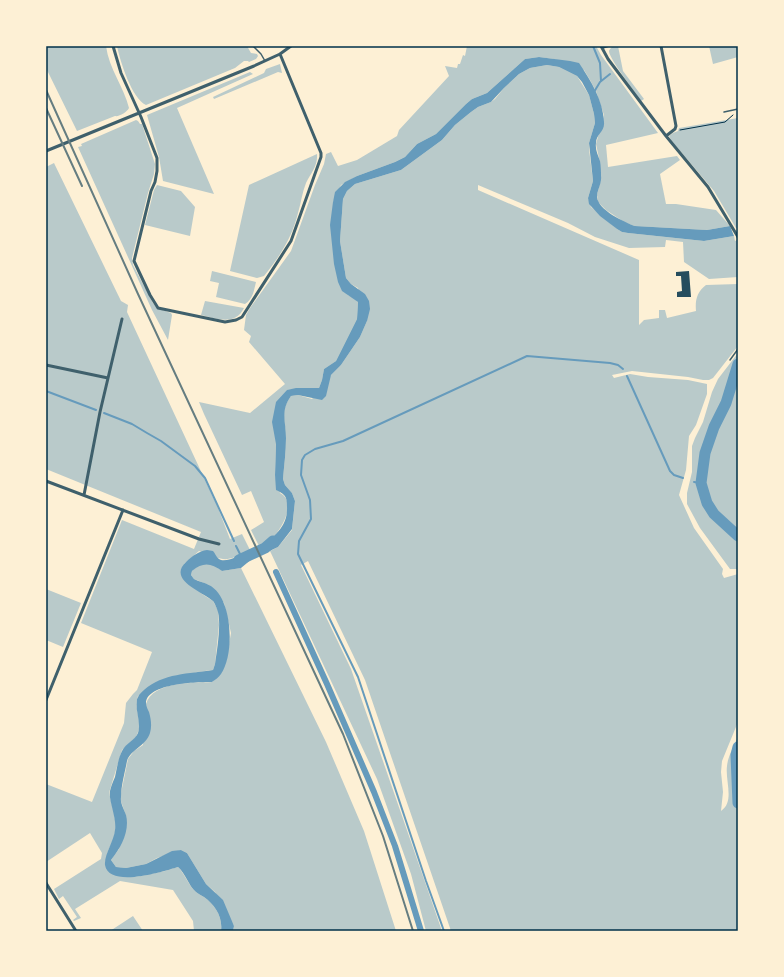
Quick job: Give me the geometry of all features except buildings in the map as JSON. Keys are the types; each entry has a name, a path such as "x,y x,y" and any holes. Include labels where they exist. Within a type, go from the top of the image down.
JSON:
{"street":[{"path":"113,46 121,74 139,113 142,116 157,158 157,171 150,191 134,264 158,308 225,322 242,317 291,241 320,162 321,153 280,54"},
{"path":"47,151 265,61 280,54 291,46"},
{"path":"662,46 676,126 675,129 666,136"},
{"path":"601,47 608,59 666,136 708,187 738,237"},
{"path":"84,495 122,318"},
{"path":"46,364 108,378"},
{"path":"46,481 199,540 219,544"},
{"path":"46,700 123,510"},
{"path":"46,883 76,931"}],"lane":[{"path":"253,46 261,54 265,61"},
{"path":"601,47 609,46"},
{"path":"724,112 738,109"},
{"path":"730,360 738,349"}],"path":[{"path":"675,129 680,130 725,122 733,115"}],"shaded area":[{"path":"46,46 106,46 113,70 127,100 128,110 121,115 77,131 46,68"},
{"path":"117,46 247,46 251,53 257,54 258,56 256,59 249,62 244,61 235,68 146,105 131,88"},
{"path":"467,46 596,46 658,133 606,145 608,167 677,156 680,160 660,174 666,204 716,210 730,226 707,230 635,226 626,223 606,210 598,202 597,195 601,179 600,163 596,144 604,115 596,91 584,70 554,59 539,57 525,59 487,93 472,99 436,134 417,144 405,157 357,176 341,185 333,202 348,295 355,298 358,302 357,319 336,361 324,369 319,388 287,390 276,443 275,475 280,493 285,497 287,502 287,513 282,525 275,535 259,546 251,530 264,522 251,491 242,495 199,402 250,413 285,384 249,342 251,336 244,330 246,315 291,251 324,164 326,154 331,152 338,166 357,160 397,136 399,130 449,76 445,66 457,68 463,55 465,56"},
{"path":"613,46 618,46 623,71 644,99 641,101 617,68 610,55 609,51"},
{"path":"709,46 737,46 738,57 713,64"},
{"path":"280,64 282,73 278,72 214,99 213,97 264,73 266,69"},
{"path":"547,65 559,67 577,76 589,95 595,123 589,143 593,181 588,198 591,207 622,232 704,241 734,236 735,241 737,240 738,242 738,277 709,279 684,262 683,242 666,240 665,247 629,248 595,237 568,223 478,185 478,190 639,260 639,325 644,320 659,318 659,310 665,310 667,318 696,311 697,296 700,290 706,285 738,284 738,346 713,378 703,380 632,371 612,375 614,378 630,374 688,380 707,384 707,394 696,425 689,436 686,470 679,495 694,528 723,569 722,574 724,578 738,574 738,722 722,761 721,772 723,792 721,811 728,802 727,766 738,736 738,931 451,931 365,680 308,561 301,565 351,669 442,931 426,931 411,874 377,779 270,551 278,547 292,530 295,501 283,479 286,443 284,412 287,402 291,396 298,395 312,399 341,365 360,337 367,321 358,288 351,284 346,278 340,241 343,199 347,191 355,184 401,170 442,140 455,125 471,112 495,99 519,74 530,68"},
{"path":"250,72 253,74 177,108 214,194 163,181 159,157 147,115"},
{"path":"738,118 738,228 736,228 714,191 669,136 678,131 679,128"},
{"path":"136,120 142,124 155,164 154,174 132,258 133,265 153,303 157,308 171,313 172,315 168,340 152,310 78,147 82,146 81,144"},
{"path":"317,154 315,166 306,183 292,231 285,246 270,269 264,276 257,278 230,271 249,185"},
{"path":"54,163 121,301 128,305 127,312 218,508 230,539 242,534 250,550 230,559 220,559 199,551 185,563 181,571 202,594 213,601 218,610 219,625 215,664 213,670 197,672 138,696 136,703 140,727 136,737 122,750 109,793 116,826 114,838 108,851 105,864 136,877 178,867 193,889 208,900 215,908 221,921 221,931 194,931 193,921 173,890 120,881 75,909 81,918 74,921 73,920 77,917 63,896 59,899 54,889 101,859 102,853 90,833 46,862 46,784 92,802 124,723 126,703 137,690 152,652 81,623 122,520 194,549 201,532 46,469 46,167"},
{"path":"157,185 181,191 195,207 190,236 145,225 154,190"},
{"path":"212,271 256,282 250,300 245,304 216,297 219,283 210,281"},
{"path":"205,301 244,308 236,317 225,320 219,319 201,315"},
{"path":"738,353 738,569 730,569 700,528 687,504 687,493 692,472 692,446 703,422 712,392 718,379"},
{"path":"205,563 214,565 222,571 241,568 326,742 364,831 396,931 233,931 234,926 215,892 206,884 187,853 181,850 157,858 146,864 126,868 116,867 111,860 119,849 126,816 120,798 128,759 134,751 143,745 146,704 150,696 165,687 185,683 212,682 221,673 226,661 231,633 224,603 209,585 194,579 191,575 192,571 197,566"},
{"path":"46,589 81,603 63,647 46,640"},
{"path":"133,916 143,931 110,931"}],"water":[{"path":"539,57 579,63 596,91 604,122 603,128 596,140 596,150 600,163 601,179 597,197 598,202 607,211 635,226 707,230 730,226 734,236 704,241 628,233 617,229 600,216 589,204 588,198 593,181 589,143 595,123 589,95 577,76 559,67 547,65 530,68 519,74 491,102 478,107 471,112 455,125 442,140 401,170 355,184 347,191 343,199 340,241 346,278 351,284 365,294 369,301 370,309 367,321 360,337 341,365 331,375 326,396 322,400 298,395 291,396 288,401 284,417 286,443 283,479 295,501 292,529 278,547 263,554 259,546 279,531 283,526 287,514 286,498 276,490 276,444 272,422 276,402 287,390 296,388 319,388 324,369 336,361 357,319 358,302 342,291 338,282 334,264 330,225 335,192 345,182 357,176 405,157 417,144 436,134 472,99 487,93 525,59"},
{"path":"207,550 213,551 218,558 225,560 234,558 250,550 253,558 241,568 222,571 211,565 203,565 192,571 191,575 194,579 209,585 217,591 223,601 227,613 230,640 225,665 220,675 212,682 196,682 174,685 155,691 149,696 146,703 150,717 151,730 145,741 131,754 127,761 122,784 121,799 126,815 127,827 124,839 111,860 116,867 126,868 146,864 172,851 181,850 187,853 206,884 223,900 234,926 233,931 221,931 221,921 215,908 208,900 193,889 178,867 162,872 126,877 116,876 109,872 105,865 106,857 115,830 115,820 110,799 110,791 122,751 138,733 139,724 136,705 138,696 151,684 159,680 177,675 213,670 215,664 219,628 217,608 213,601 189,585 181,574 181,568 188,560 198,553"}],"waterway":[{"path":"593,46 600,63 601,81"},
{"path":"594,92 600,82 610,74"},
{"path":"444,931 358,677 298,554 299,541 311,519 310,500 301,475 302,460 305,455 315,449 343,441 527,356 610,363 618,365 623,369"},
{"path":"738,364 726,403 714,427 705,453 701,483 707,503 714,514 738,536"},
{"path":"627,376 670,471 674,475 683,478"},
{"path":"46,391 96,410"},
{"path":"104,413 132,424 161,441 195,466 205,478 234,541"},
{"path":"694,482 701,483"},
{"path":"239,560 265,548 273,541"},
{"path":"236,546 241,556"},
{"path":"276,572 374,792 395,846 421,931"},
{"path":"738,747 736,755 738,803"}],"railway":[{"path":"46,90 138,294 343,734 383,836 413,931"},
{"path":"46,108 82,186"}]}
